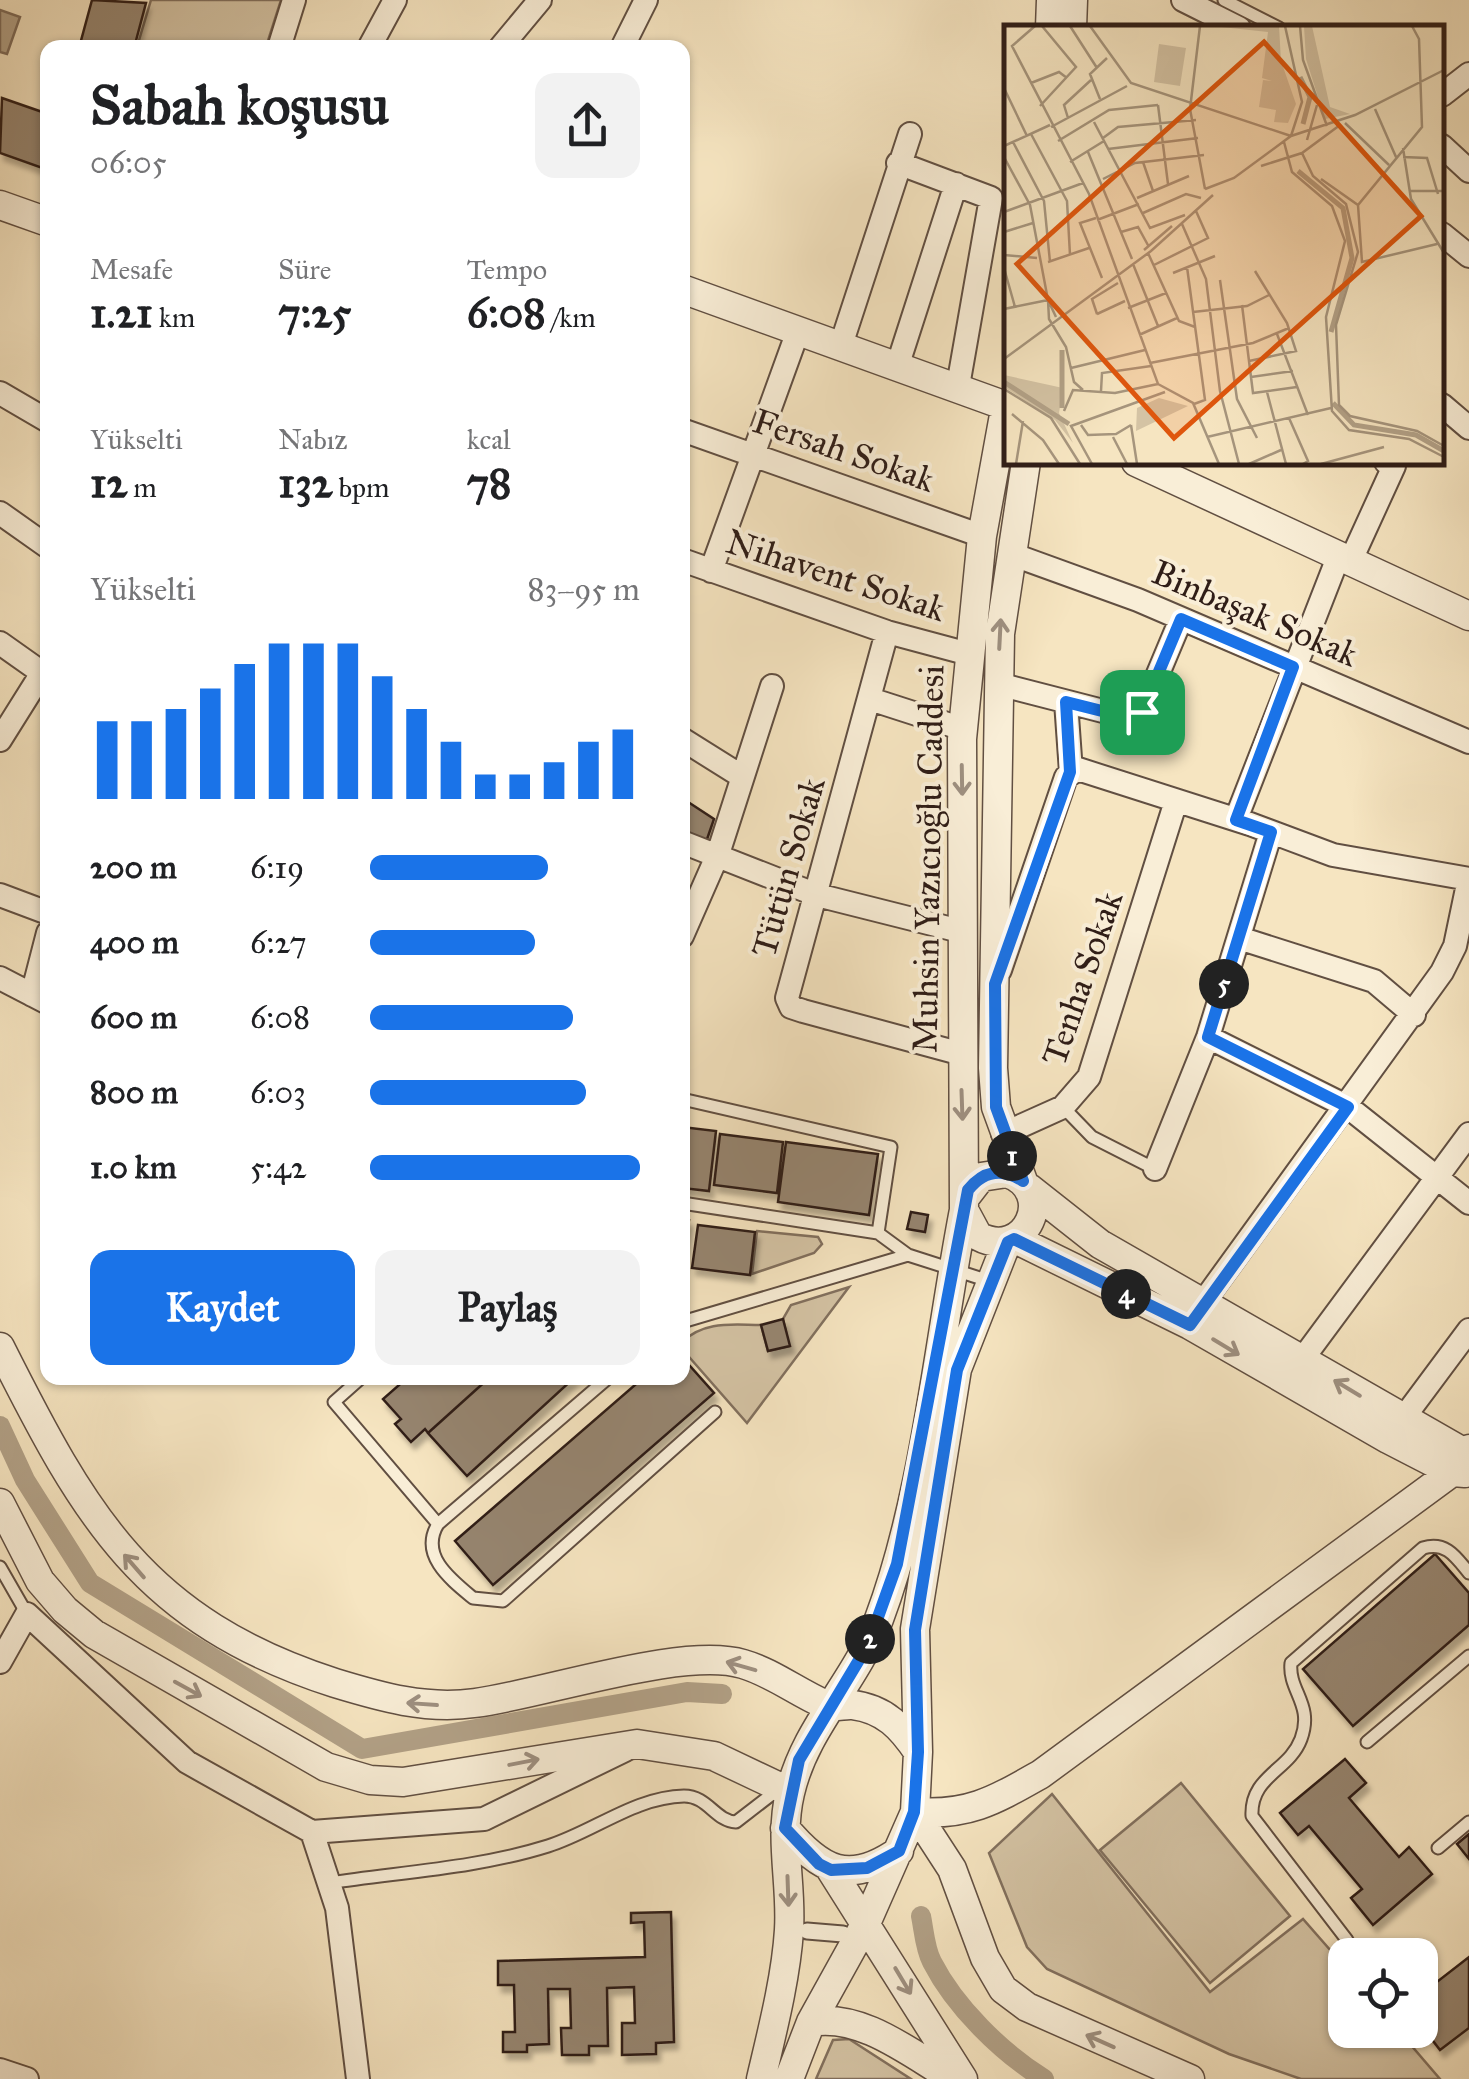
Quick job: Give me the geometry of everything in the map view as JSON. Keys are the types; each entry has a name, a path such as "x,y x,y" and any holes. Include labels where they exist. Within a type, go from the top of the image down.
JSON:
{"street":[{"path":"282,40 294,0"},
{"path":"373,40 395,0"},
{"path":"507,40 540,0"},
{"path":"626,40 646,0"},
{"path":"1050,25 1051,0"},
{"path":"1072,25 1073,0"},
{"path":"1183,0 1233,25"},
{"path":"1444,93 1469,74"},
{"path":"841,345 910,134"},
{"path":"1444,148 1469,171"},
{"path":"898,162 992,198 958,386"},
{"path":"898,364 956,184"},
{"path":"0,206 40,219"},
{"path":"1444,236 1469,256"},
{"path":"690,292 1004,404"},
{"path":"711,571 798,331"},
{"path":"0,392 40,416"},
{"path":"1444,407 1469,428"},
{"name":"Muhsin Yazıcıoğlu Caddesi","path":"761,2079 789,1930 785,1790 804,1749 868,1645 897,1564 964,1205 963,729 982,536 1004,416"},
{"name":"Fersah Sokak","path":"690,433 982,536"},
{"name":"Muhsin Yazıcıoğlu Caddesi","path":"1026,465 1002,602 993,1068 1003,1134 1026,1184"},
{"path":"1143,465 1469,616"},
{"path":"1236,820 1293,667 1392,465"},
{"path":"0,514 40,542"},
{"name":"Binbaşak Sokak","path":"1011,554 1181,619 1469,742"},
{"name":"Nihavent Sokak","path":"690,563 968,664"},
{"path":"968,664 998,684 1134,719 1142,712 1181,619"},
{"name":"Tütün Sokak","path":"887,632 787,998 791,1007 962,1054"},
{"path":"0,643 40,671"},
{"path":"0,740 40,682"},
{"path":"690,918 718,854 772,686"},
{"path":"870,699 963,729"},
{"path":"995,984 1070,772 1066,702"},
{"path":"690,743 742,776"},
{"path":"1070,772 1078,770 1236,820 1332,855 1469,879 1455,946 1414,1015 1196,1315"},
{"name":"Tenha Sokak","path":"1003,1134 1064,1107 1080,1092 1096,1059 1176,801"},
{"path":"1155,1168 1208,1037 1271,832"},
{"path":"690,845 817,895 964,932"},
{"path":"0,895 40,910"},
{"path":"1239,938 1374,981 1414,1015"},
{"path":"0,978 40,999"},
{"path":"1208,1037 1348,1107 1439,1175 1469,1203"},
{"path":"1293,1372 1469,1134"},
{"path":"914,1812 952,1815 991,1802 1041,1774 1464,1461 1395,1430 1196,1315 1007,1173 989,1174 974,1183 964,1205 978,1236 1011,1240 1196,1315"},
{"path":"789,2079 810,2022 855,1928 899,1851 914,1812 918,1752 915,1630 957,1370 1011,1240 1032,1220 1033,1198 1026,1184"},
{"path":"1395,1430 1469,1330"},
{"path":"0,1347 51,1448 142,1576 199,1620 285,1664 416,1705 472,1704 692,1658 742,1664 829,1707 854,1705 884,1716 900,1726 918,1752"},
{"path":"0,1503 40,1581 65,1610 94,1634 326,1767 370,1780 403,1782 636,1744 714,1756 785,1790"},
{"path":"0,1662 27,1614 187,1762 312,1832 484,1820 636,1744"},
{"path":"914,1812 952,1869 978,1943 1003,1988 1026,2008 1190,2079"},
{"path":"785,1828 804,1851 831,1870 855,1928 962,2079"},
{"path":"312,1832 337,1908 358,2079"},
{"path":"831,1870 867,1868 899,1851"},
{"path":"807,1931 855,1928"},
{"path":"810,2022 834,2018 868,2030 954,2079"},
{"path":"0,2070 28,2079"}],"lane":[{"path":"1224,0 1273,25"},
{"path":"690,1101 891,1147 878,1233"},
{"path":"1064,1107 1092,1137 1155,1168"},
{"path":"690,1204 878,1233 908,1256 992,1282"},
{"path":"690,1320 908,1256"},
{"path":"354,1385 334,1402 438,1524"},
{"path":"600,1385 438,1524 429,1547 452,1580 482,1603 503,1601 715,1412"},
{"path":"1345,1938 1252,1816 1256,1789 1292,1755 1303,1732 1303,1700 1291,1678 1291,1663 1422,1548 1444,1547 1469,1573"},
{"path":"0,1567 27,1614"},
{"path":"1366,1742 1469,1656"},
{"path":"328,1883 528,1852 622,1813 678,1797 704,1801 723,1819 736,1822 785,1790"},
{"path":"1438,1848 1469,1822"}],"shaded area":[{"path":"151,0 281,0 268,40 139,40"},
{"path":"0,10 20,17 7,54 0,52"},
{"path":"757,1231 818,1237 822,1244 814,1253 752,1274"},
{"path":"849,1287 747,1423 690,1358 690,1336 710,1327 761,1325 768,1351 789,1346 783,1319 791,1305"},
{"path":"1181,1783 1290,1916 1210,1983 1100,1850"},
{"path":"1052,1794 1210,1992 1303,1919 1328,1948 1328,2048 1413,2048 1440,2079 1301,2079 1229,2054 1047,1969 1027,1947 989,1853"},
{"path":"849,2039 911,2079 816,2079 833,2040"}],"building":[{"path":"92,0 146,3 136,40 81,40"},
{"path":"2,98 40,111 40,167 0,153"},
{"path":"690,803 714,819 705,845 690,835"},
{"path":"690,1128 716,1131 709,1191 690,1189"},
{"path":"720,1134 783,1142 777,1193 714,1185"},
{"path":"786,1142 878,1154 869,1215 778,1202"},
{"path":"911,1212 928,1215 925,1232 907,1229"},
{"path":"698,1225 755,1232 750,1275 692,1268"},
{"path":"783,1319 790,1346 768,1351 761,1325"},
{"path":"690,1366 714,1393 493,1585 455,1541 635,1385 690,1385"},
{"path":"399,1385 481,1385 428,1433 425,1429 411,1442 395,1424 401,1419 383,1399"},
{"path":"481,1385 566,1385 467,1476 428,1433"},
{"path":"1435,1554 1469,1593 1469,1625 1353,1726 1303,1669"},
{"path":"1345,1759 1366,1783 1349,1798 1399,1857 1409,1847 1432,1874 1373,1925 1351,1898 1362,1889 1309,1826 1298,1835 1280,1813"},
{"path":"1469,1834 1469,1859 1457,1844"},
{"path":"671,1912 674,2042 656,2043 656,2054 622,2055 622,2023 635,2023 634,1987 607,1988 608,2046 589,2046 589,2055 562,2055 561,2028 571,2028 570,1989 548,1989 549,2044 527,2045 527,2052 503,2052 503,2032 515,2032 514,1985 498,1985 498,1961 645,1957 644,1922 631,1923 631,1913"},
{"path":"1469,1957 1469,2028 1440,2050 1438,2047 1438,1981"}],"waterway":[{"path":"0,1426 25,1480 90,1583 362,1749 687,1692 722,1694"},
{"path":"921,1916 930,1957 953,1995 996,2042 1044,2079"}],"route":[{"path":"1181,619 1293,667 1236,820 1271,832 1208,1037 1348,1107 1190,1325 1014,1239 1008,1242 972,1323 957,1370 915,1630 918,1752 914,1812 899,1851 867,1868 831,1870 804,1851 785,1828 785,1816 799,1760 868,1645 897,1564 933,1391 964,1200 974,1183 989,1174 1007,1173 1023,1181 996,1107 995,984 1070,772 1066,702 1122,718 1134,719 1142,712 1181,619"}]}
